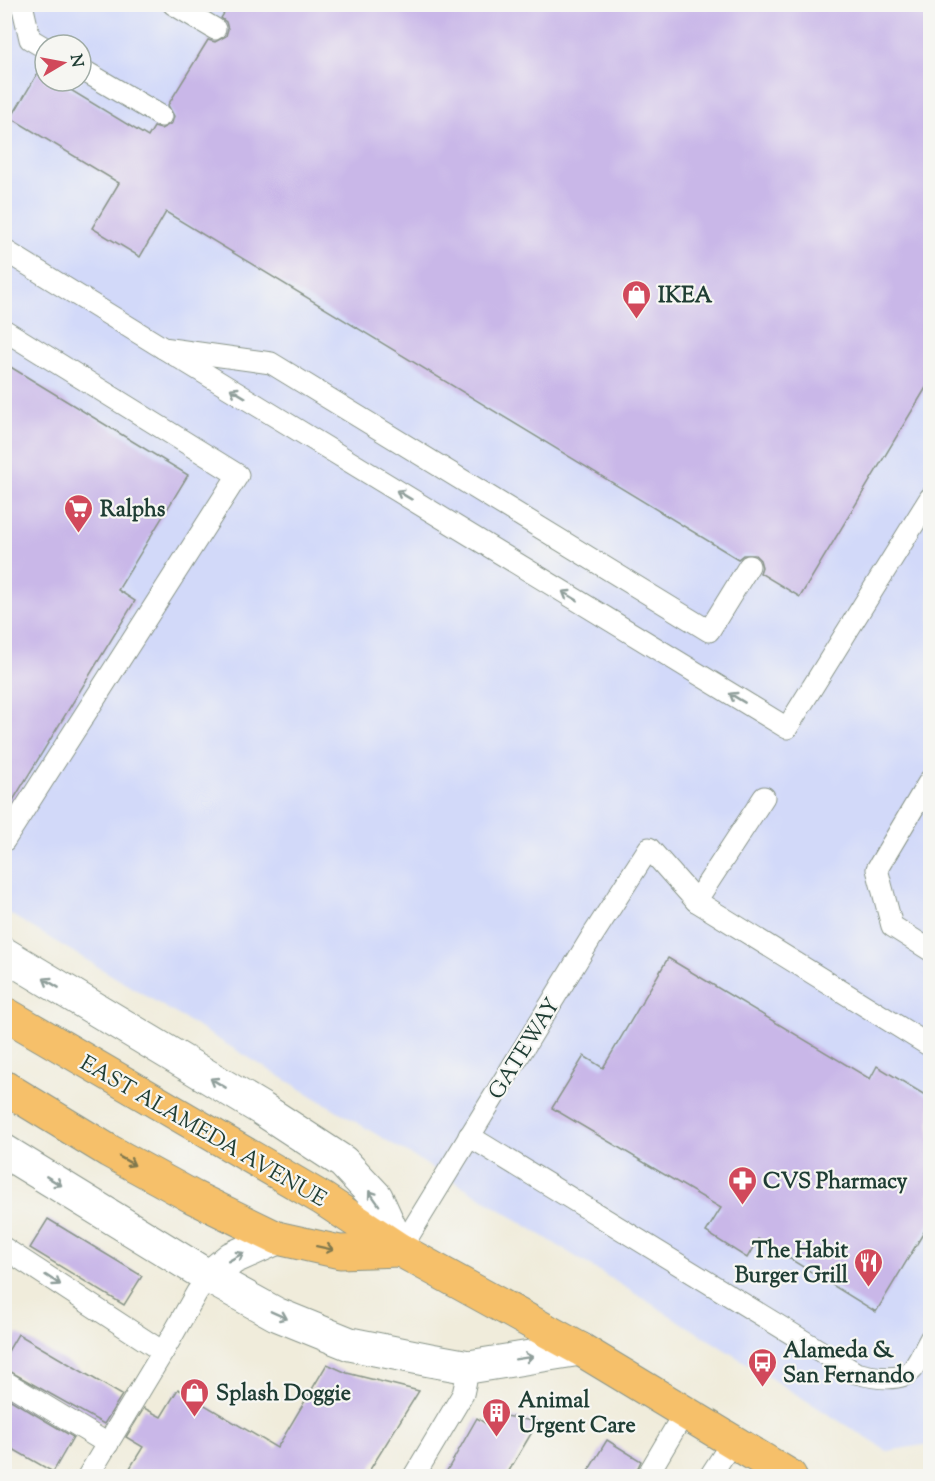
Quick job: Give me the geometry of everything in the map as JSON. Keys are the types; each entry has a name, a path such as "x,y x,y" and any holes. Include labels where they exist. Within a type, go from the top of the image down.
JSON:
{"main road":[{"name":"EAST ALAMEDA AVENUE","path":"4,1013 323,1199 400,1250 580,1348 790,1476"},
{"path":"4,1087 193,1197 277,1238 340,1252 400,1250"}],"street":[{"path":"4,954 262,1109 343,1162 376,1197 400,1250"},
{"path":"4,1151 209,1277 276,1314 350,1344 469,1366 580,1348"},
{"path":"209,1277 232,1258 277,1238"}],"lane":[{"path":"22,4 30,39 33,41"},
{"path":"173,4 215,29"},
{"path":"93,76 161,116"},
{"path":"4,250 787,728 930,498"},
{"path":"4,330 238,475 4,841"},
{"path":"163,348 271,363 709,631 749,566"},
{"path":"930,780 877,869 892,926 930,950"},
{"path":"764,797 696,901 930,1046"},
{"name":"GATEWAY","path":"400,1250 649,848 696,901"},
{"path":"469,1136 856,1373 884,1378 912,1371 930,1339"},
{"path":"4,1248 163,1352"},
{"path":"88,1476 197,1292 209,1277"},
{"path":"414,1476 463,1394 469,1366"},
{"path":"4,1381 108,1444"},
{"path":"647,1476 684,1413"},
{"path":"710,1476 732,1442"}],"shaded area":[{"path":"4,5 930,5 929,1444 887,1451 469,1190 5,911"}],"building":[{"name":"IKEA","path":"230,4 930,4 930,381 800,597 760,573 762,567 755,555 743,555 738,559 166,212 140,257 92,228 119,183 11,118 33,81 33,93 76,93 148,137 154,127 161,129 172,123 174,116 168,105 208,40 215,42 226,36 228,29 226,22 221,18"},
{"name":"Ralphs","path":"4,363 188,475 118,590 135,601 4,815"},
{"path":"668,958 870,1079 877,1066 930,1098 930,1222 876,1312 758,1239 747,1258 706,1232 721,1208 552,1108 584,1056 603,1068"},
{"path":"48,1219 142,1276 124,1305 30,1248"},
{"path":"18,1334 122,1395 104,1424 4,1368 4,1358"},
{"path":"327,1364 347,1373 419,1391 366,1476 125,1476 143,1447 126,1437 144,1408 161,1417 178,1389 277,1448"},
{"path":"4,1396 73,1437 53,1472 4,1444"},
{"name":"Animal Urgent Care","path":"505,1416 538,1422 506,1476 444,1476 477,1418 496,1430"},
{"path":"607,1440 641,1461 634,1476 585,1476"}],"place":[{"name":"IKEA","path":"637,320"},
{"name":"Ralphs","path":"79,534"},
{"name":"CVS Pharmacy","path":"742,1206"},
{"name":"The Habit Burger Grill","path":"869,1288"},
{"name":"Alameda & San Fernando","path":"762,1388"},
{"name":"Splash Doggie","path":"195,1418"},
{"name":"Animal Urgent Care","path":"497,1438"}]}
